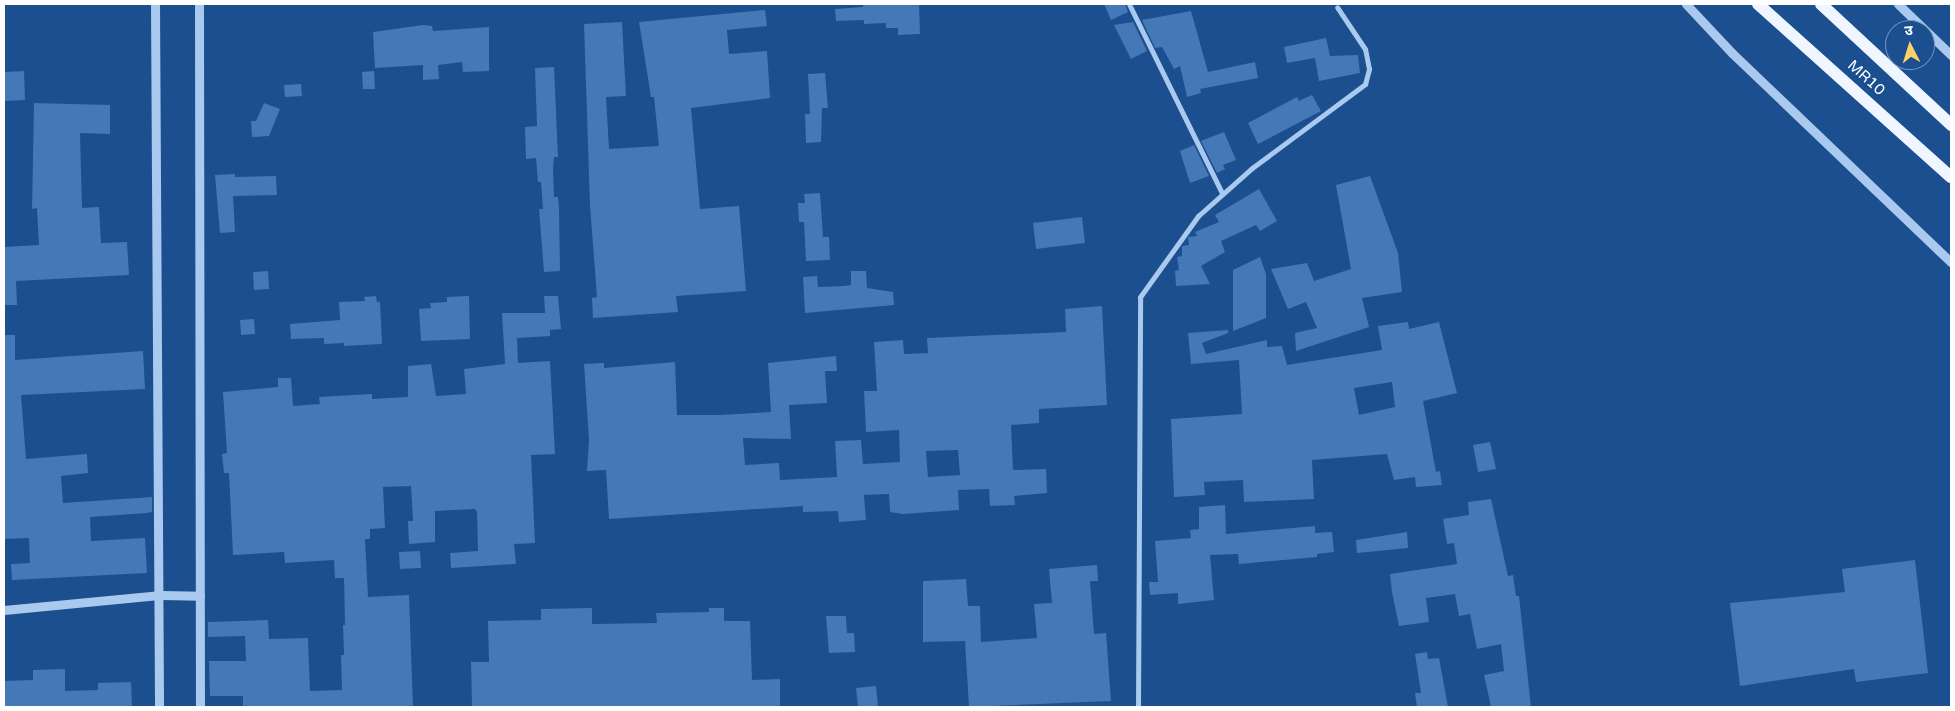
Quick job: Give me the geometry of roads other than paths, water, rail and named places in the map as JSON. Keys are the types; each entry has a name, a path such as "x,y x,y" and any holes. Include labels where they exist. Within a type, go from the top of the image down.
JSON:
{"main road":[{"name":"MR10","path":"1758,4 1951,177"},
{"name":"MR10","path":"1821,4 1951,125"}],"street":[{"path":"155,4 161,595 159,707"},
{"path":"199,4 200,707"},
{"path":"1129,4 1222,193"},
{"path":"1686,4 1732,53 1951,262"},
{"path":"1898,4 1951,55"},
{"path":"1138,707 1140,297 1198,216 1222,193 1365,84 1369,70 1364,49 1337,7"},
{"path":"4,610 161,595 200,596"}]}
